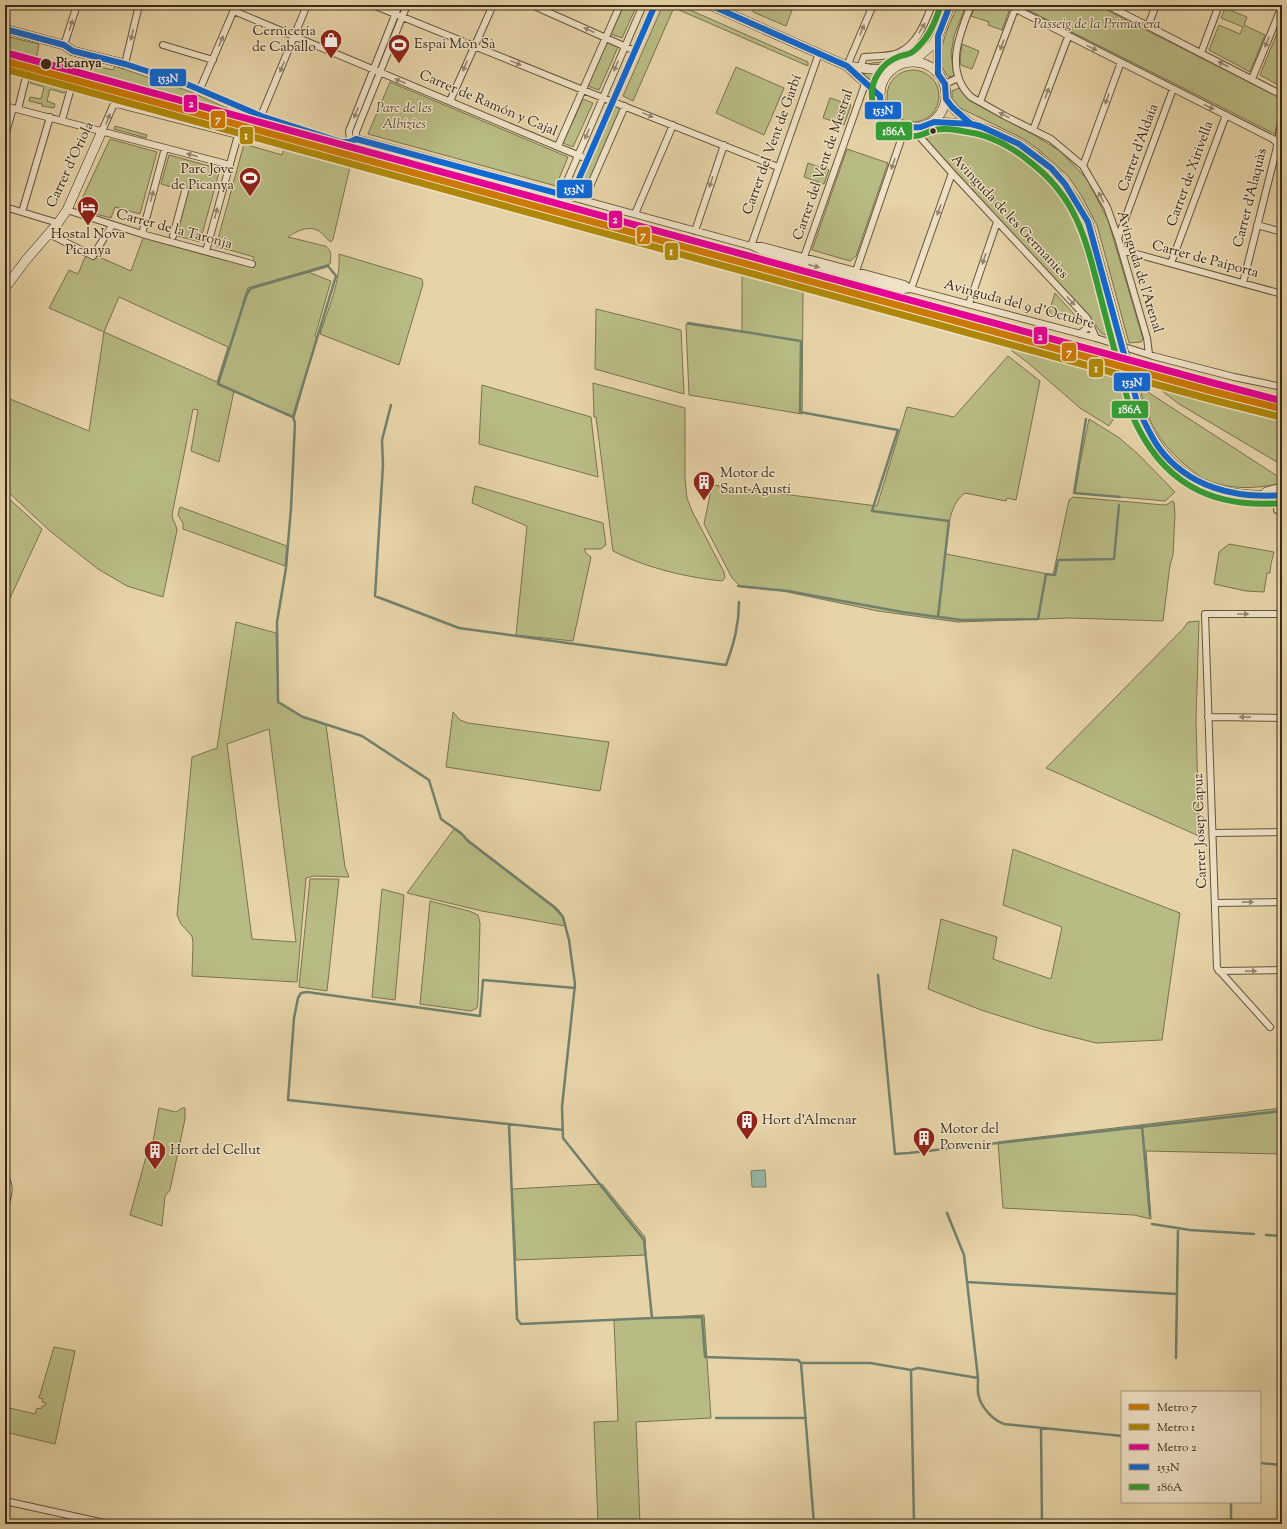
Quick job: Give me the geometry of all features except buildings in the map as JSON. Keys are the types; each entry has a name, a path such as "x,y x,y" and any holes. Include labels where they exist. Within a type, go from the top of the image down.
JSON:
{"street":[{"path":"64,45 77,5"},
{"path":"125,64 139,5"},
{"path":"261,116 307,5"},
{"path":"373,5 602,98 778,167"},
{"path":"350,142 349,131 399,5"},
{"path":"5,29 64,45 73,51 125,64 184,82 261,116 341,142 350,142 356,139 356,132 407,5"},
{"path":"450,102 493,5"},
{"path":"532,5 635,51"},
{"path":"558,146 620,5"},
{"path":"561,195 643,5"},
{"path":"571,197 655,5"},
{"path":"710,5 847,66 880,96"},
{"path":"847,66 872,5"},
{"path":"860,68 864,57 887,56 898,53 908,46 924,26 932,5"},
{"path":"912,62 932,45 938,36 950,5"},
{"name":"Avinguda de l'Arenal","path":"971,5 957,41 955,55 958,78 967,93 980,102 1051,138 1083,166 1107,207 1118,238 1147,338 1149,354"},
{"path":"1008,5 1068,37 1274,139 1282,149"},
{"path":"1107,5 1282,95"},
{"path":"1148,26 1156,5"},
{"path":"1201,53 1219,5"},
{"path":"1252,79 1282,6"},
{"path":"200,89 235,8 295,36 373,69"},
{"path":"980,102 1015,9"},
{"path":"938,36 938,74"},
{"path":"1033,130 1068,37"},
{"path":"163,45 213,60"},
{"name":"Carrer del Vent de Garbí","path":"750,246 819,53"},
{"path":"934,122 942,110 946,99 945,84 938,74 926,66 912,62 901,64 892,70 883,82 880,96 881,106 886,115 894,122 909,128 921,127 934,122 971,124 994,132 1019,144 1051,168 1065,184 1088,222 1140,413 1151,437 1168,459 1179,470 1201,483 1223,492 1265,496 1282,495"},
{"path":"1083,166 1121,62"},
{"path":"847,66 892,70"},
{"name":"Carrer de Ramón y Cajal","path":"373,69 587,159"},
{"path":"5,136 27,73"},
{"path":"945,84 958,78"},
{"name":"Carrer del Vent de Mestral","path":"804,257 866,82"},
{"path":"62,120 71,88"},
{"name":"Carrer d'Aldaia","path":"1118,238 1173,89"},
{"path":"946,99 957,112 971,124"},
{"name":"Carrer d'Oriola","path":"5,288 26,260 58,224 67,210 113,106 117,104 122,105 238,134 230,165"},
{"path":"5,106 230,165 206,251"},
{"path":"584,200 625,106"},
{"name":"Carrer de Xirivella","path":"1171,263 1226,115"},
{"path":"22,212 50,117"},
{"name":"Carrer d'Alaquàs","path":"1243,283 1282,119"},
{"path":"635,214 673,125"},
{"path":"856,271 909,128"},
{"name":"Avinguda de les Germanies","path":"909,128 1087,318 1096,338"},
{"name":"Avinguda del 9 d'Octubre","path":"356,139 635,214 750,246 761,251 896,288 906,290 911,289"},
{"path":"695,231 724,145"},
{"path":"142,234 165,148"},
{"path":"911,289 952,173"},
{"path":"173,236 185,191"},
{"path":"5,207 58,224"},
{"name":"Carrer de la Taronja","path":"67,210 142,234 252,264"},
{"path":"969,304 997,222"},
{"path":"49,234 93,256 112,225"},
{"path":"1258,225 1282,232"},
{"name":"Avinguda del 9 d'Octubre","path":"750,246 762,246 804,257 904,284 911,289 1096,338 1149,354 1234,377 1282,387"},
{"name":"Carrer de Paiporta","path":"1122,250 1282,294"},
{"path":"1080,334 1088,327 1089,322"},
{"path":"1256,495 1282,488"},
{"name":"Carrer Josep Capuz","path":"1219,971 1217,968 1204,614 1282,614"},
{"path":"1208,717 1282,718"},
{"path":"1213,833 1282,832"},
{"path":"1215,903 1282,902"},
{"path":"1219,971 1282,970"},
{"path":"1219,971 1270,1027"},
{"path":"5,1178 7,1180 9,1190 5,1208"},
{"path":"5,1501 109,1524"}],"green space":[{"path":"624,5 637,5 622,38 611,34"},
{"path":"663,5 675,5 633,101 623,96"},
{"path":"753,5 780,5 792,10 786,26 753,12"},
{"path":"938,5 945,5 928,42 917,53 891,65 874,66 867,64 888,61 912,51 924,40 928,33"},
{"path":"958,5 966,5 954,36 951,54 954,76 949,77 941,62 941,52 943,42"},
{"path":"976,5 997,5 1009,11 1002,30 988,25 989,22 971,16"},
{"name":"Passeig de la Primavera","path":"1018,5 1097,5 1282,99 1275,134"},
{"path":"681,6 808,62 808,66 679,10"},
{"path":"1225,8 1247,17 1244,25 1265,35 1250,72 1209,50 1219,25 1240,34 1243,27 1221,18"},
{"path":"1282,21 1282,87 1260,75"},
{"path":"5,36 39,44 36,60 5,51"},
{"path":"607,42 618,47 599,90 588,86"},
{"path":"962,44 979,51 972,69 961,65 960,59"},
{"path":"84,63 113,70 115,66 191,92 255,122 76,71 76,68 82,69"},
{"path":"736,67 784,88 764,135 716,113"},
{"path":"908,70 918,70 932,77 939,91 939,101 932,115 918,122 908,122 898,118 891,111 887,101 887,91 891,81 898,74"},
{"path":"863,73 882,74 878,79 876,88"},
{"path":"32,74 67,84 64,93 50,89 47,101 55,104 54,108 42,106 42,104 29,101 30,97 41,99 44,87 30,83"},
{"name":"Parc de les Albízies","path":"390,82 568,157 556,186 368,134"},
{"path":"959,88 969,100 1036,136 1060,151 1087,179 1108,220 1143,339 1141,342 1129,343 1097,225 1081,195 1068,176 1038,149 1022,138 952,104 952,91"},
{"path":"830,98 851,105 844,125 823,118"},
{"path":"583,99 593,103 573,147 563,143"},
{"path":"614,106 621,108 585,192 578,190"},
{"path":"115,126 147,135 146,138 114,129"},
{"path":"944,126 972,128 1014,145 1031,156 1057,180 1068,197 1080,223 1082,243 1108,336 1101,333 1090,317 928,142 926,137 927,132"},
{"path":"110,139 157,152 140,214 115,207 111,218 96,214 79,205"},
{"path":"244,144 282,155 284,149 350,167 333,239 331,242 315,229 299,231 288,237 325,246 330,251 330,264 248,288 243,302 251,289 308,272 331,281 294,418 234,391 219,462 191,451 198,410 193,409 172,515 177,530 163,597 127,586 98,569 50,531 5,489 5,397 89,431 104,332 49,308 69,270 78,274 86,255 93,258 97,256 131,271 143,238 251,267 254,257 216,246","holes":["119,297 228,347 217,382 104,332"]},
{"path":"847,149 888,163 856,256 850,261 812,250"},
{"path":"169,155 220,169 200,242 174,235 186,191 161,184"},
{"path":"808,163 829,170 824,184 804,177"},
{"path":"339,254 422,279 423,284 399,365 320,334 336,285"},
{"path":"742,275 803,291 802,414 689,395 686,324 742,332"},
{"path":"1055,293 1082,323 1082,325 1048,315"},
{"path":"596,309 681,330 684,394 595,369"},
{"path":"1012,347 1121,379 1126,399 1109,426 1080,408 1027,362 1012,351"},
{"path":"1008,356 1040,381 1016,500 1007,498 1006,501 965,493 955,505 952,513 948,529 946,554 1053,575 1069,500 1073,497 1164,505 1172,501 1174,502 1175,514 1173,555 1170,565 1163,621 1070,618 958,622 878,611 783,591 741,587 732,578 704,524 712,485 877,506 907,407 954,417"},
{"path":"1143,376 1282,414 1282,465 1179,404"},
{"path":"593,383 685,408 685,479 687,498 692,511 724,572 725,578 722,581 666,571 652,567 613,551 596,417 594,417"},
{"path":"482,385 591,417 598,477 479,444"},
{"path":"1140,387 1282,479 1282,483 1244,488 1225,486 1200,477 1179,460 1166,446 1155,430 1146,410"},
{"path":"1089,419 1118,437 1138,454 1175,492 1165,501 1075,493"},
{"path":"475,486 603,523 606,545 601,549 584,549 591,557 573,641 516,635 527,526 472,503"},
{"path":"5,495 42,529 5,609"},
{"path":"180,507 287,546 285,566 183,529 183,523 178,515"},
{"path":"1229,544 1274,552 1270,573 1267,573 1264,592 1246,591 1214,584 1219,552"},
{"path":"1199,621 1196,720 1199,836 1046,768 1183,629 1188,622"},
{"path":"236,622 276,633 278,702 301,716 326,725 345,867 349,877 314,876 306,878 297,982 192,976 192,936 181,924 177,915 192,757 217,748","holes":["269,729 296,942 252,939 227,744"]},
{"path":"453,712 460,720 468,723 609,742 600,791 446,767"},
{"path":"454,829 558,909 563,916 565,926 482,911 407,893"},
{"path":"1013,849 1180,913 1162,1040 1096,1043 1041,1029 981,1010 928,989 941,919 997,937 993,959 1051,979 1062,927 1003,905"},
{"path":"310,879 339,879 327,991 299,987"},
{"path":"382,889 404,895 395,1000 372,997"},
{"path":"430,901 469,911 478,915 480,923 478,1000 477,1008 471,1011 420,1004"},
{"path":"159,1108 176,1112 182,1108 185,1108 185,1119 170,1190 165,1196 162,1226 130,1215 146,1157 150,1158"},
{"path":"1282,1108 1282,1154 1146,1151 1151,1219 1134,1215 1003,1208 998,1142"},
{"path":"602,1184 645,1237 646,1255 516,1260 512,1189"},
{"path":"704,1315 711,1418 636,1422 640,1524 598,1524 594,1422 618,1421 614,1320"},
{"path":"54,1347 75,1351 55,1444 5,1432 5,1407 35,1414 37,1408 41,1409 42,1406 45,1406 46,1403 42,1402 43,1399 39,1398"}],"shaded area":[{"path":"765,1170 766,1187 752,1187 751,1171"}],"waterway":[{"path":"328,266 336,276 293,417 218,384 247,293 251,288 328,266"},
{"path":"688,323 801,341 800,412 898,430 872,511 949,521 938,617"},
{"path":"391,405 382,440 383,465 375,596 459,628 726,665 736,634 739,602"},
{"path":"293,417 295,423 291,508 286,568 277,622 278,702 303,717 362,736 429,780 441,819 461,833 468,841 554,907 563,917 569,940 575,984 562,1107 563,1138 644,1240 652,1318 702,1317 705,1357 798,1360 801,1363 870,1363 911,1370 918,1368 978,1378 978,1393 980,1401 992,1417 1004,1424 1121,1436"},
{"path":"1086,419 1074,493 1120,497"},
{"path":"738,586 788,591 902,612 961,620 1038,619 1046,574 1055,575 1058,560 1114,559 1119,505"},
{"path":"878,975 895,1154 1282,1111"},
{"path":"563,1130 288,1100 294,1018 298,998 301,993 307,992 480,1016 483,980 575,988"},
{"path":"509,1124 517,1319 521,1324 652,1318"},
{"path":"1142,1126 1150,1216"},
{"path":"947,1213 964,1255 978,1378"},
{"path":"1152,1224 1190,1230 1254,1234"},
{"path":"1176,1358 1178,1228"},
{"path":"1266,1235 1282,1236"},
{"path":"967,1282 1177,1294"},
{"path":"801,1363 814,1524"},
{"path":"911,1370 914,1524"},
{"path":"716,1418 806,1418"},
{"path":"1041,1428 1042,1524"},
{"path":"1261,1463 1282,1465"},
{"path":"1231,1503 1231,1524"}],"railway":[{"path":"157,103 201,111"}],"metro line":[{"name":"2","path":"7,53 1282,401"},
{"name":"7","path":"5,61 1215,392 1282,409"},
{"name":"1","path":"5,69 1213,400 1280,417"}],"transit line":[{"name":"153N","path":"5,29 64,45 73,51 125,64 184,83 261,116 341,142 350,142 356,139 571,197 655,5"},
{"name":"153N","path":"710,5 847,66 880,96 881,106 886,115 894,122 905,128 921,127 934,122 971,124 982,127 1019,144 1051,168 1065,184 1088,222 1140,413 1159,448 1184,472 1198,481 1214,488 1247,495 1282,495"},
{"name":"186A","path":"941,5 932,28 921,44 911,53 892,60 878,73 872,92 876,113 886,126 899,134 907,136 918,136 938,129 945,129 971,133 989,138 1015,151 1047,177 1061,193 1072,210 1080,228 1093,267 1132,415 1144,438 1158,458 1173,474 1191,486 1211,495 1232,501 1256,504 1282,503"},
{"name":"153N","path":"950,5 938,36 938,74 945,84 946,99 952,107 971,124 980,126"}],"place":[{"name":"Cernicería de Caballo","path":"331,60"},
{"name":"Picanya","path":"46,64"},
{"name":"Espai Món Sà","path":"399,64"},
{"name":"Parc Jove de Picanya","path":"250,198"},
{"name":"Hostal Nova Picanya","path":"88,226"},
{"name":"Motor de Sant Agustí","path":"704,502"},
{"name":"Hort d'Almenar","path":"747,1140"},
{"name":"Motor del Porvenir","path":"924,1158"},
{"name":"Hort del Cellut","path":"155,1170"}]}
